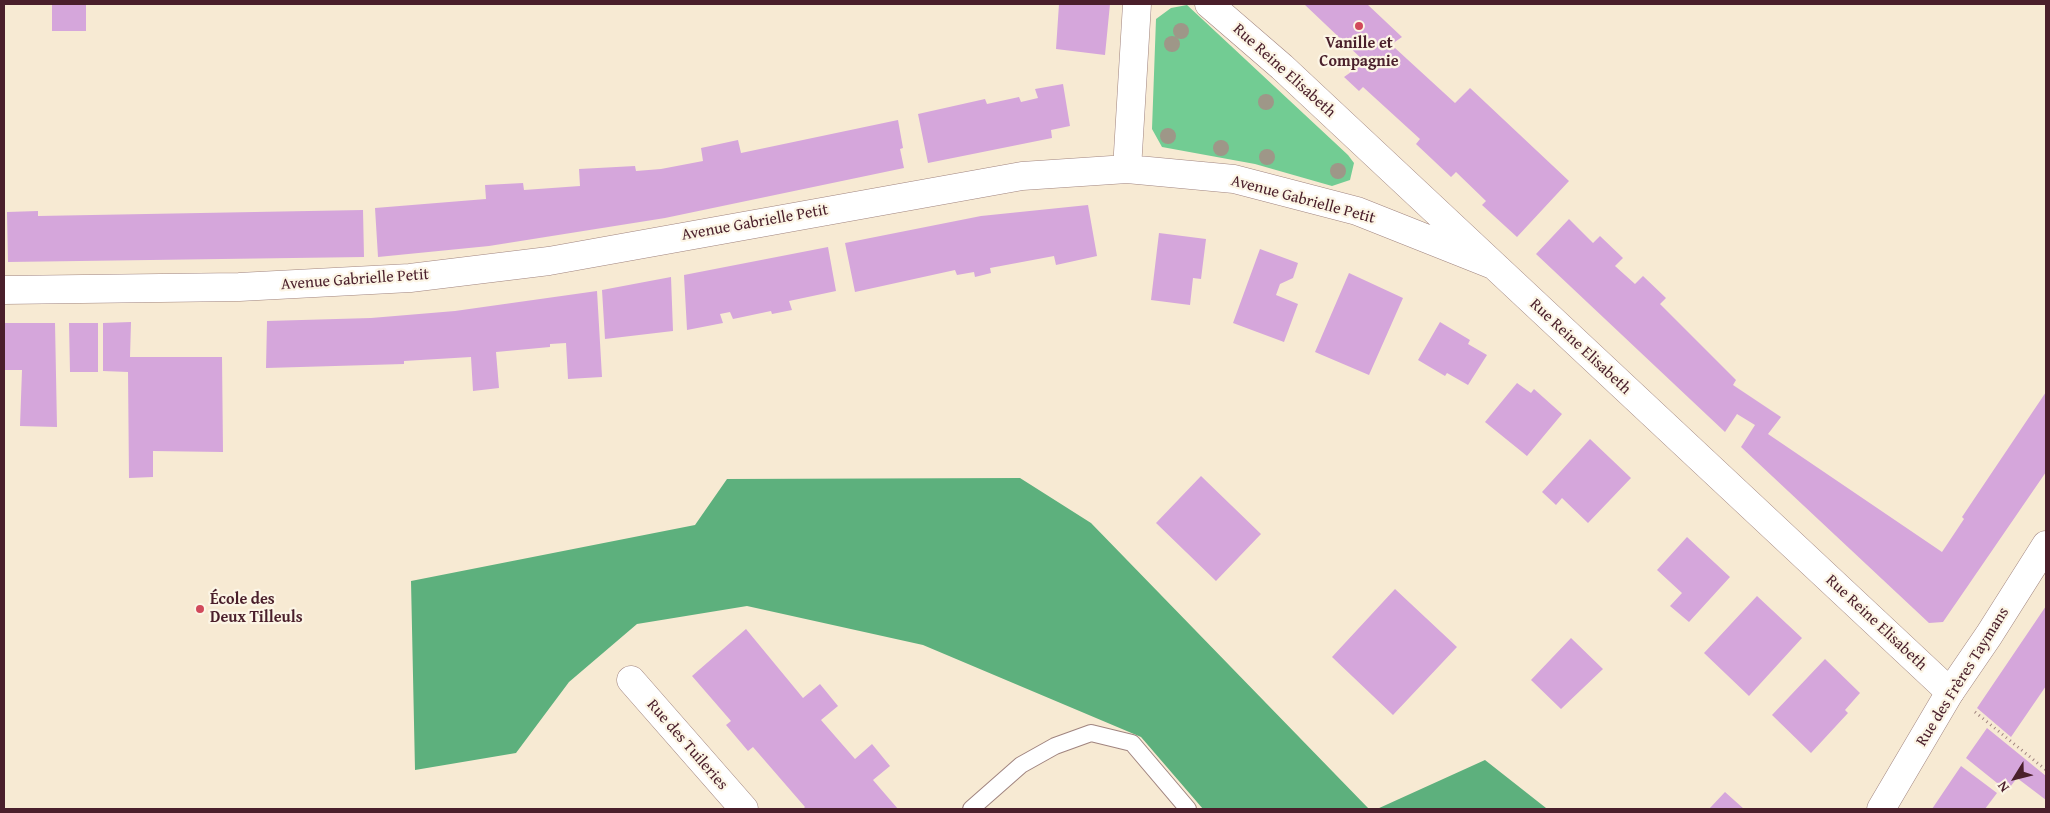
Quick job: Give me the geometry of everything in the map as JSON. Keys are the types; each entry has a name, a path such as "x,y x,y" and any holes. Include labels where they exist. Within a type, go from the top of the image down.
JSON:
{"street":[{"path":"1127,170 1137,4"},
{"name":"Rue Reine Elisabeth","path":"1209,4 1282,67 1492,266 1950,692"},
{"name":"Avenue Gabrielle Petit","path":"4,290 239,287 410,278 549,262 1022,176 1127,170 1234,179 1357,211 1492,266"},
{"name":"Rue des Frères Taymans","path":"1881,809 1950,692 2046,545"},
{"name":"Rue des Tuileries","path":"631,680 744,809"}],"lane":[{"path":"971,809 1021,765 1056,746 1091,733 1132,743 1188,809"}],"path":[{"path":"1950,692 2046,770"}],"green space":[{"path":"1187,5 1348,155 1354,163 1350,180 1332,186 1255,164 1162,147 1152,129 1156,19 1171,8"},
{"path":"1020,478 1091,523 1369,809 1203,809 1141,737 923,645 747,606 637,624 569,682 516,753 415,770 411,581 695,525 727,479"},
{"path":"1485,760 1546,808 1377,809"}],"building":[{"path":"52,4 86,4 86,31 52,31"},
{"path":"1059,4 1110,4 1105,55 1056,49"},
{"path":"1304,4 1367,4 1402,37 1389,46 1393,50 1395,48 1455,103 1470,88 1569,181 1517,237 1482,205 1486,201 1456,172 1451,177 1416,144 1420,139 1363,87 1359,91 1344,77 1365,62"},
{"path":"1063,84 1070,126 1051,130 1052,138 928,163 918,114 985,99 987,104 1019,97 1021,102 1038,98 1035,89"},
{"path":"898,120 903,148 900,149 904,168 665,218 489,246 378,257 375,208 486,199 485,185 523,183 524,190 580,186 579,169 635,166 636,171 661,169 703,161 701,148 738,140 741,153"},
{"path":"1088,205 1097,256 1056,265 1054,256 990,268 991,273 975,277 974,272 957,275 955,270 855,292 845,243 981,216"},
{"path":"363,210 364,257 8,262 7,212 38,211 38,216"},
{"path":"1569,219 1593,243 1600,236 1623,258 1615,266 1635,284 1643,276 1666,298 1660,304 1736,380 1733,385 1781,417 1768,434 1942,552 1964,519 1962,517 2046,392 2046,472 1943,622 1929,623 1741,447 1755,425 1737,414 1725,432 1536,254"},
{"path":"1159,233 1206,239 1201,279 1193,278 1190,305 1151,300"},
{"path":"828,247 836,291 789,301 792,310 772,314 771,311 733,319 730,312 720,314 723,323 687,330 684,275"},
{"path":"1260,249 1298,263 1293,278 1280,284 1276,295 1298,304 1284,342 1233,323"},
{"path":"1349,273 1403,298 1369,375 1315,352"},
{"path":"671,277 673,331 605,339 602,290"},
{"path":"597,291 602,377 568,379 566,343 550,344 550,347 496,352 499,388 473,391 471,357 404,361 404,364 266,368 267,321 371,318 455,311"},
{"path":"131,322 130,357 222,357 223,452 153,451 153,477 129,478 128,372 103,371 103,323"},
{"path":"1440,322 1470,340 1468,344 1487,355 1468,385 1447,373 1445,376 1418,360"},
{"path":"4,323 55,323 57,427 20,426 22,370 4,370"},
{"path":"69,323 98,323 98,372 70,372"},
{"path":"1517,383 1531,393 1534,389 1562,414 1527,456 1485,422"},
{"path":"1590,439 1631,478 1588,523 1562,498 1556,505 1542,492"},
{"path":"1201,476 1261,534 1216,581 1156,523"},
{"path":"1687,537 1730,577 1689,622 1670,606 1682,593 1657,570"},
{"path":"1395,589 1457,647 1393,715 1332,657"},
{"path":"1757,596 1802,638 1749,696 1704,653"},
{"path":"2046,606 2046,686 2011,737 1977,708"},
{"path":"746,629 803,698 820,684 838,706 821,720 855,759 872,744 890,766 873,780 898,809 803,809 805,807 753,747 748,751 726,725 731,721 692,676"},
{"path":"1571,638 1603,669 1561,709 1531,680"},
{"path":"1825,659 1860,693 1845,710 1848,713 1811,753 1772,715"},
{"path":"1987,728 2046,776 2046,800 2017,778 2007,791 1966,758"},
{"path":"1961,766 1997,793 1985,809 1932,809"},
{"path":"1725,792 1744,809 1709,809"}],"place":[{"name":"Vanille et Compagnie","path":"1359,26"},
{"name":"École des Deux Tilleuls","path":"200,609"}]}
